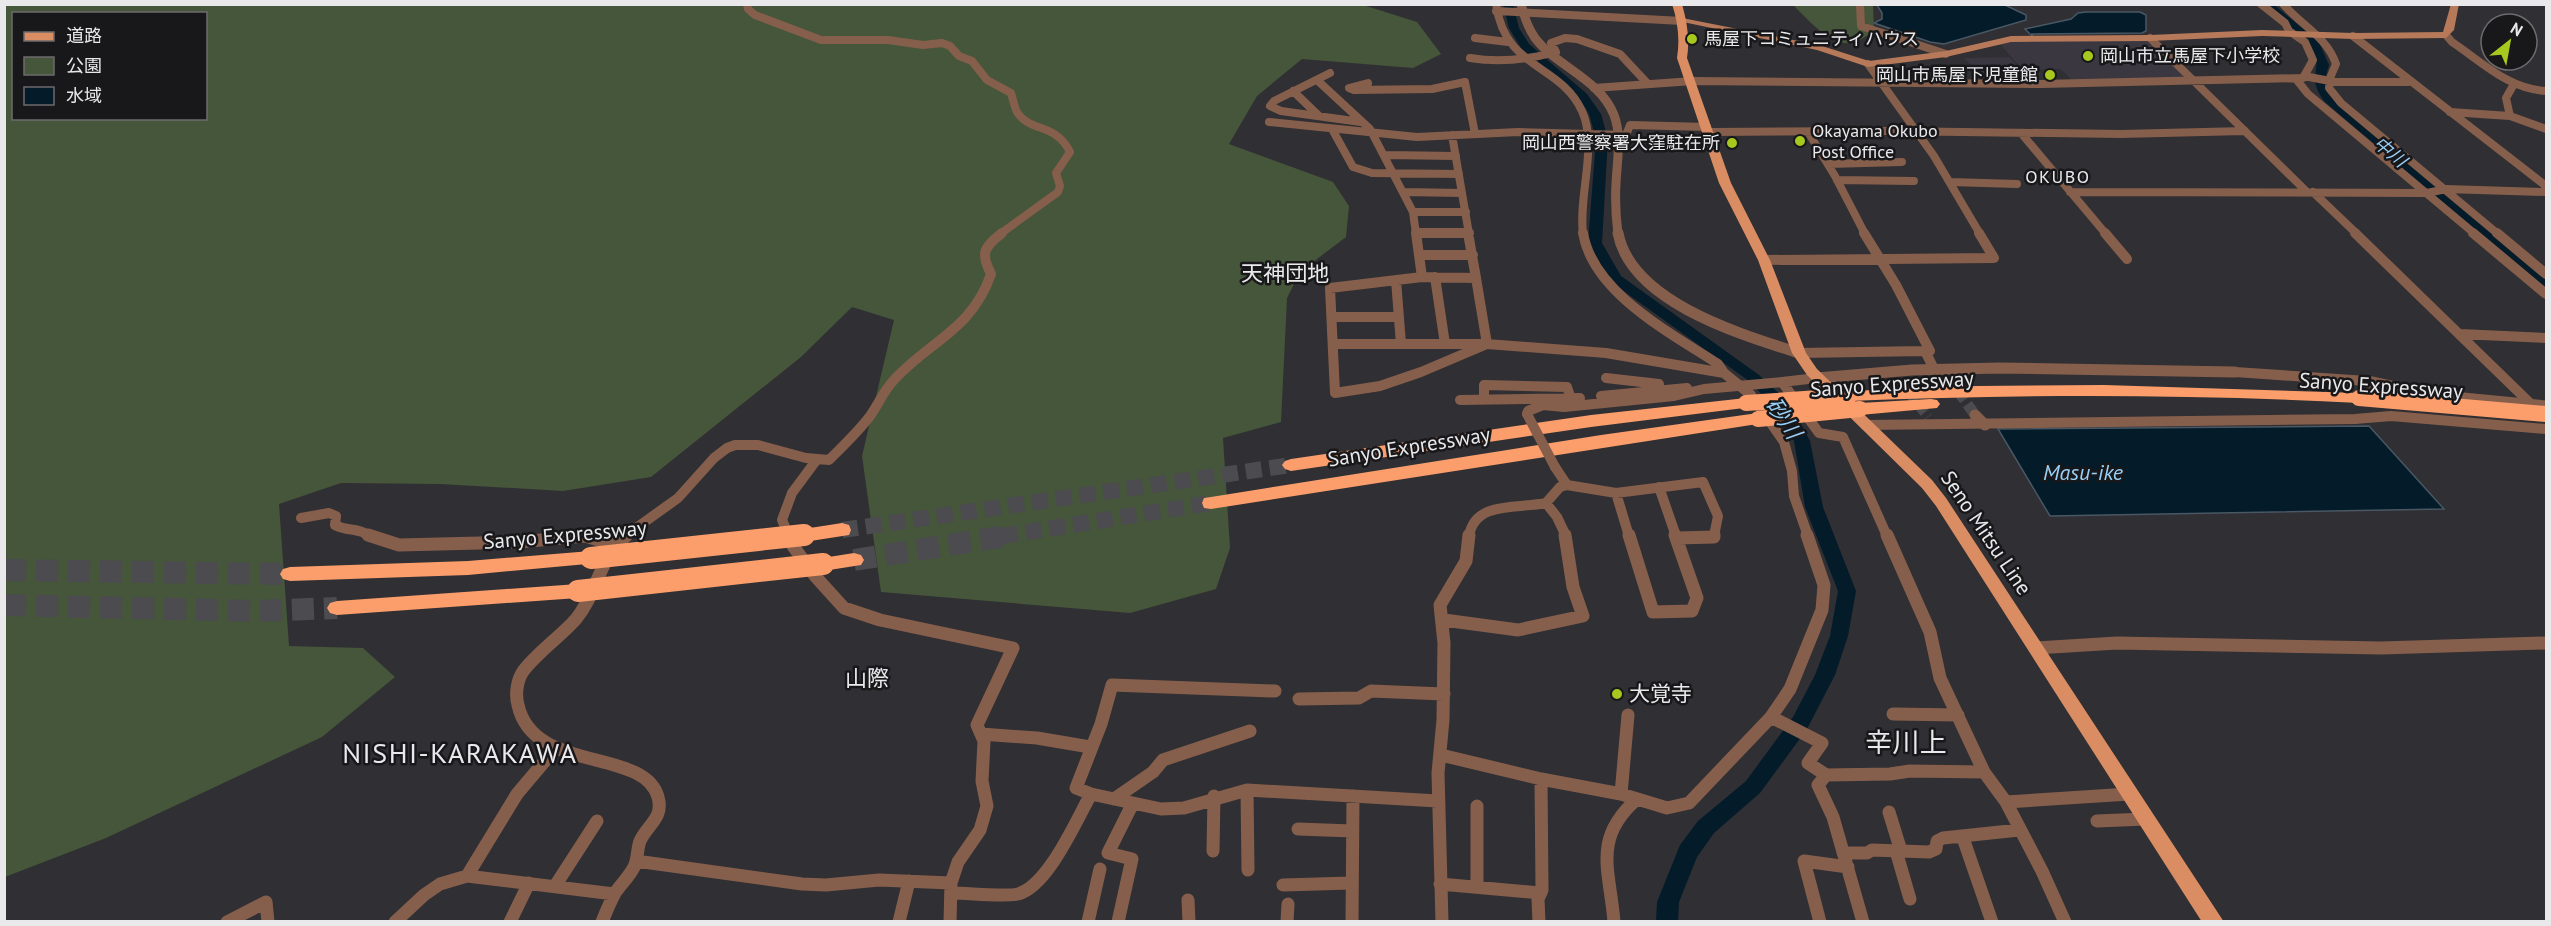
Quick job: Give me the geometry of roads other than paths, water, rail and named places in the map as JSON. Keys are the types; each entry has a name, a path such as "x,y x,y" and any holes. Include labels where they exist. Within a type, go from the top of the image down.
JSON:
{"highway":[{"name":"Sanyo Expressway","path":"1211,503 1589,443 1758,419 1976,401 2120,398 2539,409"},
{"name":"Sanyo Expressway","path":"2363,403 2547,423"},
{"name":"Sanyo Expressway","path":"1291,465 1591,421 1746,404 1858,410"},
{"name":"Sanyo Expressway","path":"290,574 468,568 591,558 842,530"},
{"path":"338,608 578,591 854,560"}],"main road":[{"name":"Seno Mitsu Line","path":"1677,4 1682,21 1684,46 1682,58 1689,82 1725,183 1764,260 1799,353 1817,378 1858,410 1934,493 2214,921"},
{"path":"1682,21 1819,48 1868,64 1946,54 2000,40 2150,38 2242,33 2353,36 2446,35 2450,30 2455,4"}],"street":[{"path":"602,921 614,894 636,861 637,849 641,840 653,825 660,811 659,803 651,785 644,778 620,768 555,749 537,738 519,715 517,708 519,681 523,671 581,613 600,565 616,545 687,490 720,453 735,445 748,445 798,455 815,462 829,460 872,413 880,396 900,374 914,360 966,321 974,311 989,280 989,271 982,263 982,257 987,248 994,239 1058,192 1060,186 1056,173 1070,152 1064,137 1036,125 1019,114 1011,93 987,80 972,61 959,56 950,46 942,43 909,44 888,40 821,40 755,15 748,9 747,4"},
{"path":"1860,4 1861,26 1946,54"},
{"path":"2261,4 2286,23 2308,46 2313,60 2303,77 2308,94 2547,294"},
{"path":"2283,4 2293,16 2316,35 2335,57 2336,64 2328,81 2331,92 2341,103 2547,274"},
{"path":"1441,755 1540,779 1621,794 1667,808 1689,803 1771,717 1790,689 1806,656 1822,610 1824,585 1794,496 1792,471 1784,442 1770,420 1742,386 1724,373 1718,364 1625,299 1604,279 1590,260 1582,235 1588,133 1584,115 1573,98 1525,59 1509,42 1501,30 1497,9 1520,9 1552,16 1631,16 1682,21"},
{"path":"1520,9 1531,34 1547,54 1594,88 1613,115 1616,196 1622,250 1636,272 1658,291 1686,308 1759,341 1799,353 1930,351 1837,180 1808,132"},
{"path":"2446,35 2452,42 2514,84 2531,90 2547,91"},
{"path":"2353,36 2408,82 2547,186"},
{"path":"1475,38 1509,42"},
{"path":"1470,58 1491,62 1525,59 1556,51 1551,43 1565,38 1584,41 1620,54 1648,84"},
{"path":"2150,38 2539,409"},
{"path":"1764,260 1994,258 1917,131 1868,64"},
{"path":"1330,73 1274,101 1270,106 1281,111 1362,122"},
{"path":"1594,88 1689,82 2051,84 2303,77 2328,81 2408,82"},
{"path":"1317,80 1372,133 1384,155 1413,212 1422,277"},
{"path":"1368,83 1349,88 1354,90 1432,89 1465,82 1475,134"},
{"path":"2510,116 2506,98 2514,84"},
{"path":"1602,97 1610,95 1614,91 1614,86"},
{"path":"1293,91 1319,116"},
{"path":"2450,112 2510,116 2547,129"},
{"path":"1269,122 1417,137 1475,134 1628,135 1630,125 1708,130 1808,132 2246,131"},
{"path":"1332,129 1353,167 1372,173 1459,174"},
{"path":"2021,133 2127,259"},
{"path":"1452,135 1487,344"},
{"path":"1384,155 1456,156"},
{"path":"1889,162 1902,181"},
{"path":"1828,164 1902,162"},
{"path":"1837,180 1914,181"},
{"path":"1950,182 2017,184"},
{"path":"2070,192 2427,193 2446,189 2547,192"},
{"path":"1403,192 1462,193"},
{"path":"1413,212 1466,212"},
{"path":"1416,233 1469,233"},
{"path":"1419,255 1473,255"},
{"path":"1476,278 1422,277 1330,288 1335,393 1380,386 1421,372 1487,344"},
{"path":"1435,277 1444,344"},
{"path":"1396,280 1401,344"},
{"path":"1332,316 1399,317"},
{"path":"2460,334 2547,338"},
{"path":"1334,344 1487,344 1606,353 1724,373"},
{"path":"1925,351 1942,372"},
{"path":"1460,400 1571,399 1817,378 1897,377 1942,372 2032,368 2235,372 2333,377 2367,381 2432,395 2539,409 2547,406"},
{"path":"1606,378 1682,388"},
{"path":"2367,381 2391,416"},
{"path":"1779,382 1819,434 1843,438 1930,632 1940,678 1984,772 2006,802 2065,921"},
{"path":"1567,485 1527,414 1528,411 1543,405 1564,406 1674,396 1704,388"},
{"path":"1858,410 1931,421 1985,425 2355,419 2391,416 2547,429"},
{"path":"1975,415 1985,425"},
{"path":"815,462 792,493 782,520 793,546 814,576 844,608 880,620 1013,648 981,712 977,725 984,741 982,781 987,806 980,830 958,862 952,888 950,921"},
{"path":"1442,921 1438,773 1444,694 1444,620 1440,605 1467,558 1469,531 1474,520 1482,514 1496,510 1546,503 1560,487 1567,485 1616,493 1703,482 1718,516 1714,537 1678,538"},
{"path":"1616,493 1653,612 1692,611 1697,598 1659,488"},
{"path":"1444,620 1518,630 1583,616 1572,581 1569,542 1560,521 1546,503"},
{"path":"301,518 329,513 336,516 335,525 341,528 360,529 371,537 399,545 519,542 585,536 616,545"},
{"path":"2036,648 2117,643 2380,648 2547,644"},
{"path":"1275,691 1112,685 1107,711 1090,747 1076,788 1091,795 1166,810 1184,808 1214,796 1247,790 1438,801"},
{"path":"1299,699 1359,698 1371,691 1444,694"},
{"path":"1893,714 1958,716"},
{"path":"1621,794 1628,715"},
{"path":"1771,717 1822,743 1808,763 1826,775 1899,774 1910,771 1984,772"},
{"path":"1114,799 1153,772 1163,760 1250,731"},
{"path":"981,734 1037,738 1090,747"},
{"path":"467,876 517,794 555,749"},
{"path":"1826,775 1818,785 1833,817 1863,921"},
{"path":"1539,921 1542,890 1540,779"},
{"path":"1247,790 1248,870"},
{"path":"2006,802 2129,794"},
{"path":"636,861 802,884 909,881 952,888 1017,894 1034,886 1046,872 1091,795"},
{"path":"1214,796 1214,851"},
{"path":"1352,921 1353,796"},
{"path":"1614,921 1609,861 1610,834 1613,827 1636,800"},
{"path":"1118,921 1132,859 1108,853 1133,803"},
{"path":"1476,887 1477,806"},
{"path":"1889,812 1910,899"},
{"path":"2097,820 2146,819"},
{"path":"555,886 597,821"},
{"path":"1298,830 1352,831"},
{"path":"1843,853 1929,852 1936,849 1937,841 1943,838 1964,838 2019,830"},
{"path":"1964,838 1992,921"},
{"path":"1820,921 1804,861 1848,867"},
{"path":"1088,921 1100,869"},
{"path":"395,921 440,884 467,876 614,894"},
{"path":"899,921 909,881"},
{"path":"510,921 529,883"},
{"path":"1283,885 1351,883"},
{"path":"1440,884 1540,893"},
{"path":"1188,900 1189,921"},
{"path":"228,921 266,902 268,921"},
{"path":"1287,921 1288,904"}],"water":[{"path":"1877,5 2005,5 2026,15 2026,20 1944,44 1930,42 1874,23 1882,19 1882,13"},
{"path":"2140,12 2146,15 2146,31 2142,33 2032,34 2033,37 2025,29 2071,19 2078,13"},
{"name":"Masu-ike","path":"2369,426 2444,509 2050,516 1998,429"}],"waterway":[{"name":"砂川","path":"1508,4 1514,28 1525,46 1538,60 1583,96 1595,114 1602,139 1595,243 1616,279 1754,378 1783,407 1802,441 1814,507 1847,591 1839,636 1825,675 1800,723 1753,787 1706,827 1688,852 1668,902 1667,922"},
{"name":"中川","path":"2267,4 2309,36 2315,44 2323,65 2320,83 2328,99 2546,284"}],"tunnel":[{"path":"1949,378 1975,415"},
{"path":"1900,381 1928,417"},
{"path":"842,530 1291,465"},
{"path":"1002,536 1211,503"},
{"path":"854,560 1012,535"},
{"path":"4,570 290,574"},
{"path":"4,605 256,611 337,608"}],"place":[{"name":"馬屋下コミュニティハウス","path":"1692,39"},
{"name":"岡山市立馬屋下小学校","path":"2088,56"},
{"name":"岡山市馬屋下児童館","path":"2050,75"},
{"name":"Okayama Okubo Post Office","path":"1800,141"},
{"name":"岡山西警察署大窪駐在所","path":"1732,143"},
{"name":"大覚寺","path":"1617,694"}],"district":[{"name":"OKUBO","path":"2058,177"},
{"name":"天神団地","path":"1285,273"},
{"name":"山際","path":"867,678"},
{"name":"辛川上","path":"1906,743"},
{"name":"NISHI-KARAKAWA","path":"460,753"}]}
